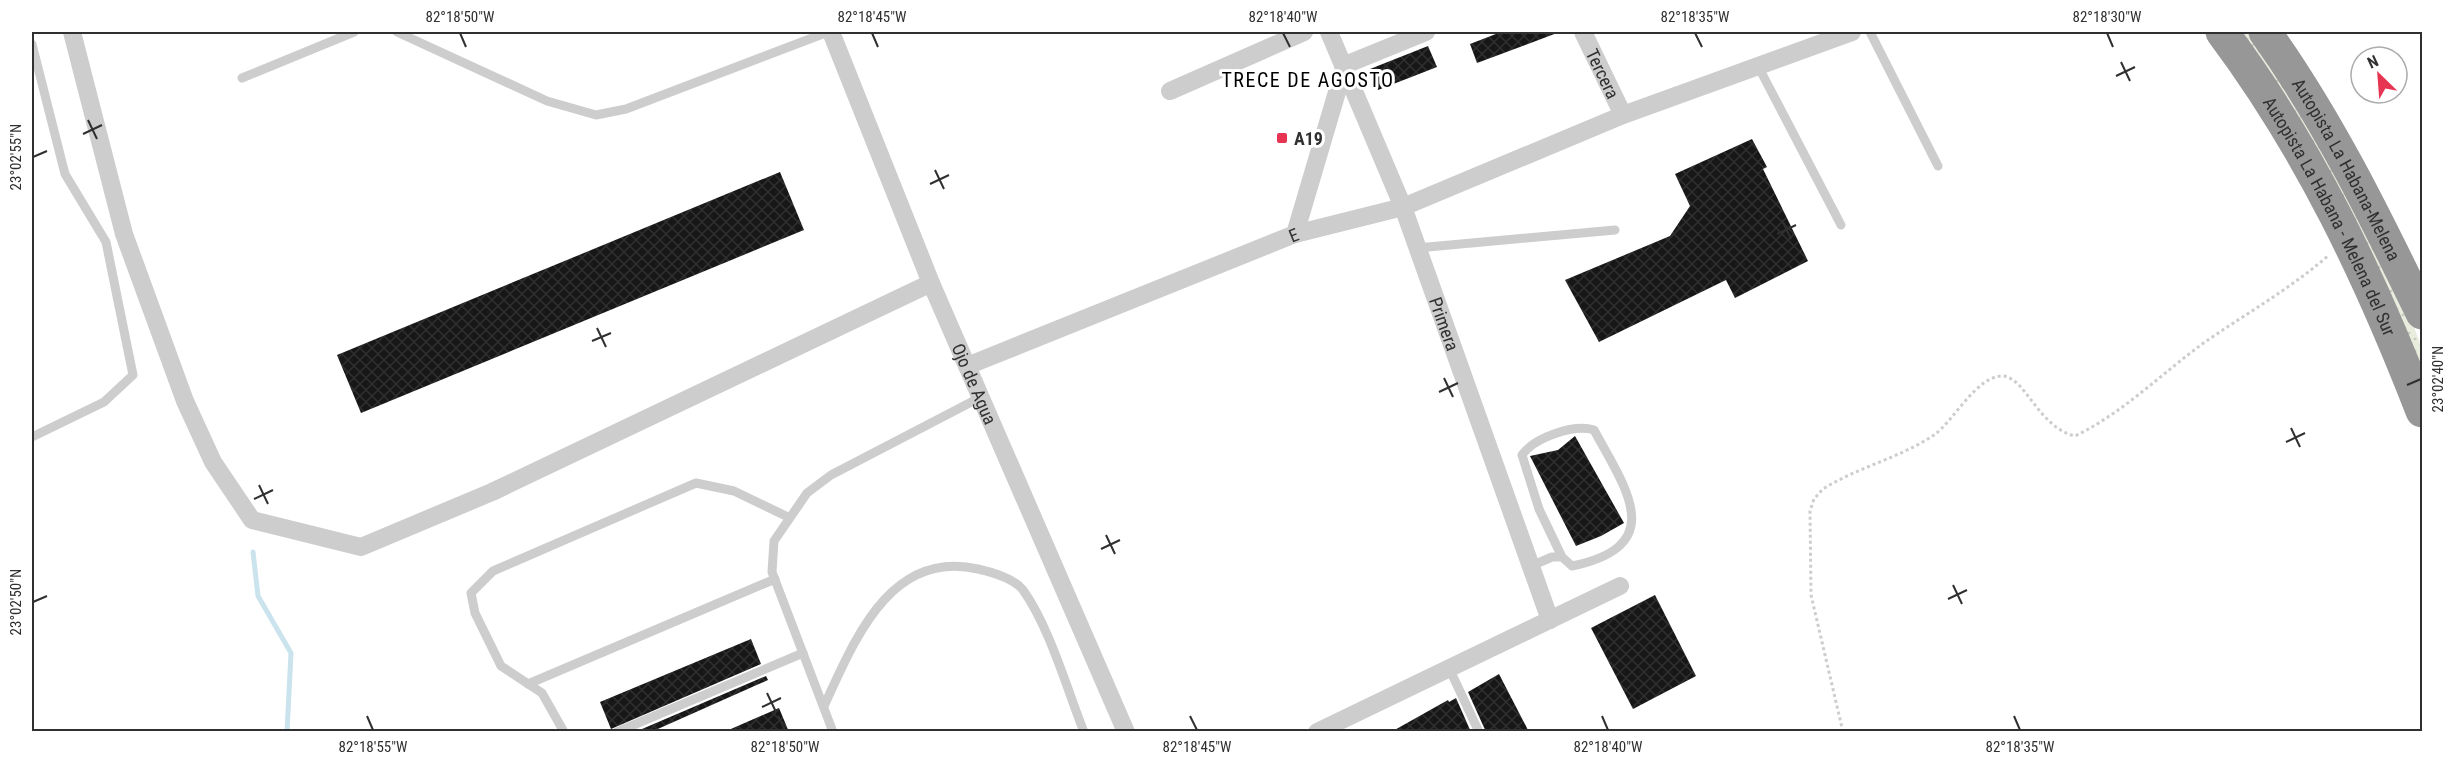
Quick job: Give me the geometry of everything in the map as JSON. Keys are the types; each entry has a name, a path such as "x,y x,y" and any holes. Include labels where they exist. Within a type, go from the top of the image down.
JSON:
{"highway":[{"name":"Autopista La Habana - Melena del Sur","path":"2222,32 2290,132 2348,238 2378,303 2422,411"},
{"name":"Autopista La Habana-Melena","path":"2265,32 2320,115 2358,182 2422,313"}],"street":[{"path":"72,32 124,234 184,401 213,462 252,520 361,547 492,492 931,283"},
{"name":"Ojo de Agua","path":"830,32 931,283 1126,732"},
{"path":"1170,91 1304,32"},
{"name":"Primera","path":"1329,32 1345,65 1403,207 1550,620"},
{"path":"1295,234 1345,65 1426,32"},
{"name":"Tercera","path":"1583,32 1623,115"},
{"name":"E","path":"967,366 1295,234 1403,207 1623,115 1852,32"},
{"path":"1317,732 1620,586"}],"lane":[{"path":"242,78 354,32"},
{"path":"397,32 547,101 596,115 626,109 830,32"},
{"path":"1870,32 1938,166"},
{"path":"32,44 65,174 106,242 133,375 104,402 32,437"},
{"path":"1758,66 1841,225"},
{"path":"1417,248 1615,230"},
{"path":"833,732 772,572 774,541 788,517 807,493 831,475 981,397"},
{"path":"1531,566 1552,557 1562,557 1572,566 1592,562 1624,543 1631,531 1633,510 1617,473 1594,430 1583,427 1528,447 1522,455 1539,509 1562,557"},
{"path":"564,732 542,693 501,666 475,613 471,593 493,571 696,483 735,491 788,517"},
{"path":"824,706 859,630 884,597 910,577 961,565 992,572 1021,587 1037,614 1084,732"},
{"path":"528,684 775,579"},
{"path":"617,732 803,653"},
{"path":"1449,668 1479,732"}],"path":[{"path":"1843,732 1811,595 1810,511 1814,499 1823,489 1935,434 1973,392 1994,378 2003,376 2018,385 2051,426 2075,436 2122,406 2205,343 2297,283 2348,238"}],"shaded area":[{"path":"2237,32 2251,32 2310,126 2414,327 2422,348 2422,374"}],"building":[{"path":"1501,32 1557,33 1477,63 1470,44"},
{"path":"1428,46 1437,67 1378,90 1370,69"},
{"path":"1752,139 1767,167 1763,169 1808,261 1735,298 1726,280 1599,342 1565,280 1670,236 1690,206 1675,174"},
{"path":"780,172 804,230 361,413 337,355"},
{"path":"1575,436 1624,523 1576,546 1530,456 1558,450"},
{"path":"1655,595 1696,676 1633,709 1591,628"},
{"path":"751,639 761,664 611,729 600,702"},
{"path":"1499,674 1529,732 1486,732 1468,692"},
{"path":"766,676 768,680 651,732 635,732"},
{"path":"1456,698 1471,732 1391,732 1448,700 1449,702"},
{"path":"779,708 789,732 724,732"}],"waterway":[{"path":"253,552 258,596 291,653 287,732"}],"place":[{"name":"A19","path":"1282,138"}],"district":[{"name":"TRECE DE AGOSTO","path":"1308,80"}]}
